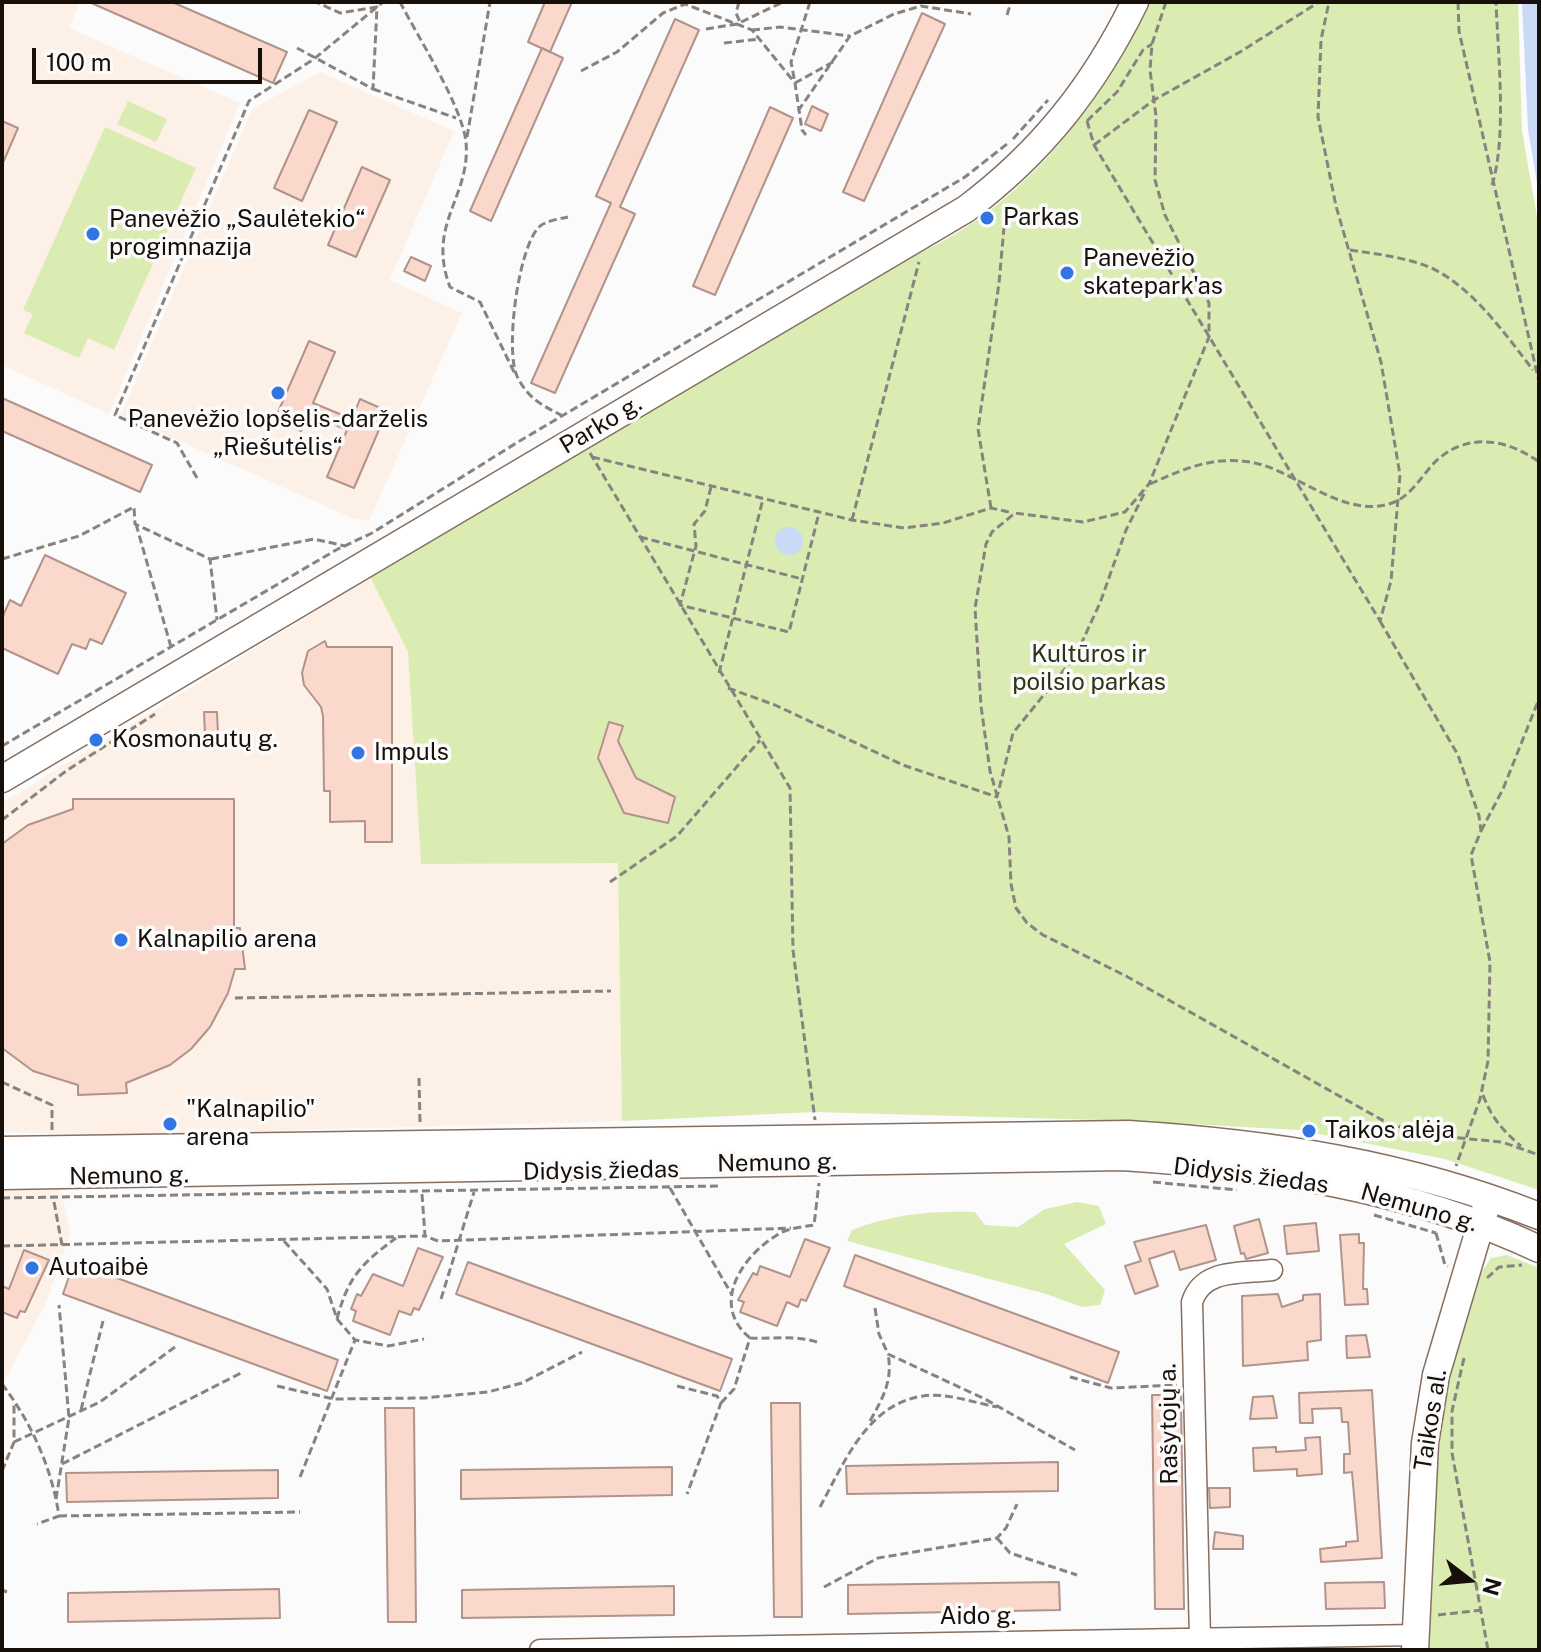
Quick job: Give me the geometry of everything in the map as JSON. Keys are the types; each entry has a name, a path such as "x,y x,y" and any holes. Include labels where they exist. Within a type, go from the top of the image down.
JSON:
{"main road":[{"name":"Parko g.","path":"2,779 966,209 1010,173 1071,107 1099,69 1135,2"},
{"name":"Nemuno g.","path":"2,1150 822,1166 1128,1134 1200,1138 1332,1155 1489,1196 1539,1216"},
{"name":"Nemuno g.","path":"2,1176 53,1189 1122,1157 1197,1162 1325,1182 1479,1225 1532,1257"},
{"name":"Taikos al.","path":"1416,1634 1425,1443 1436,1375 1464,1269 1489,1196"}],"street":[{"name":"Rašytojų a.","path":"1200,1639 1192,1302 1196,1290 1207,1278 1272,1270"},
{"name":"Aido g.","path":"540,1650 1079,1644 1416,1634"}],"path":[{"path":"316,2 340,13 377,7"},
{"path":"197,478 177,443 115,415 249,101 314,59 383,2"},
{"path":"400,2 466,141"},
{"path":"490,2 466,141 465,166 441,245 443,268 450,287 480,302 515,374 533,400 563,416"},
{"path":"700,2 704,11"},
{"path":"738,23 736,13 739,2"},
{"path":"706,29 738,23 783,2"},
{"path":"806,135 798,111 791,62 810,2"},
{"path":"1007,15 1011,2"},
{"path":"997,797 1013,733 1076,655 1100,603 1126,530 1149,484 1209,337 1209,303 1159,198 1153,157 1152,44 1166,2"},
{"path":"1094,145 1154,100 1240,52 1319,2"},
{"path":"1329,2 1321,40 1318,117 1349,250 1381,362 1400,475 1401,500 1391,581 1380,621"},
{"path":"1458,2 1459,31 1535,374"},
{"path":"1492,186 1497,171 1496,2"},
{"path":"581,71 617,52 663,13 684,3 752,30 795,83"},
{"path":"752,30 780,27 850,36 894,14 921,6 971,14"},
{"path":"373,89 377,7"},
{"path":"798,111 850,36"},
{"path":"724,43 760,39"},
{"path":"2,746 965,177 1009,143 1071,107 1117,92 1143,50 1152,44"},
{"path":"297,48 373,89 458,119"},
{"path":"795,83 835,61"},
{"path":"1071,107 1458,755 1481,831"},
{"path":"991,508 978,429 1010,173"},
{"path":"515,374 515,289 527,243 541,224 568,217"},
{"path":"1349,250 1400,257 1442,274 1499,327 1539,382"},
{"path":"852,520 920,262"},
{"path":"592,457 819,513 904,528 943,523 991,508 1083,522 1103,520 1125,512 1149,484 1214,460 1250,462 1352,503 1386,506 1401,500 1454,446 1470,442 1509,445 1539,462"},
{"path":"589,449 719,673 790,788 793,950 822,1166 814,1225 779,1233 748,1257 736,1278 732,1295 734,1322 750,1338 775,1339 791,1335 817,1342"},
{"path":"680,605 694,551 694,524 705,511 711,486"},
{"path":"719,673 763,499"},
{"path":"2,559 79,536 134,507 135,524 171,647"},
{"path":"680,605 789,632 819,513"},
{"path":"1015,513 992,532 986,544 975,608 981,706 990,771 1009,837 1011,884 1016,908 1043,935 1126,976 1391,1125 1524,1149 1539,1155"},
{"path":"135,524 210,559 314,539 345,546"},
{"path":"640,537 802,579"},
{"path":"210,559 217,620"},
{"path":"728,688 775,705 903,765 997,797"},
{"path":"1456,1166 1482,1091 1488,1061 1490,962 1471,855 1503,789 1539,699"},
{"path":"2,820 66,771 163,709"},
{"path":"610,882 677,836 760,740"},
{"path":"235,998 611,991"},
{"path":"2,1082 52,1105 52,1150"},
{"path":"1482,1091 1496,1121 1524,1149"},
{"name":"Didysis žiedas","path":"1140,1180 1244,1191"},
{"name":"Didysis žiedas","path":"2,1198 53,1189 474,1192 729,1186"},
{"path":"670,1187 732,1295"},
{"path":"53,1189 62,1245"},
{"path":"441,1299 474,1192"},
{"path":"1368,1213 1436,1233 1445,1265 1464,1269"},
{"path":"459,1239 798,1228"},
{"path":"2,1246 425,1236"},
{"path":"337,1319 345,1288 374,1255 398,1237"},
{"path":"282,1240 327,1289 337,1319 355,1340 388,1346 424,1339"},
{"path":"1484,1288 1488,1276 1499,1267 1532,1257"},
{"path":"56,1499 69,1418 59,1305"},
{"path":"820,1507 885,1395 891,1371 879,1334 875,1308"},
{"path":"81,1412 103,1321"},
{"path":"687,1494 721,1403 734,1389 750,1338"},
{"path":"300,1477 334,1399 355,1340"},
{"path":"14,1442 100,1402 175,1347"},
{"path":"277,1386 334,1399 424,1398 488,1392 522,1383 582,1352"},
{"path":"888,1354 1001,1408 1075,1450"},
{"path":"1465,1354 1452,1411 1452,1453 1488,1650"},
{"path":"62,1464 243,1372"},
{"path":"1070,1377 1111,1388 1194,1384"},
{"path":"2,1384 33,1435 54,1483 59,1516"},
{"path":"677,1386 717,1396 721,1403"},
{"path":"868,1424 892,1407 923,1396 1001,1408"},
{"path":"2,1471 14,1442 13,1399"},
{"path":"824,1587 878,1558 997,1538 1017,1504"},
{"path":"37,1524 59,1516 300,1512"},
{"path":"997,1538 1010,1553 1077,1575"},
{"path":"1416,1634 1482,1610"}],"shaded area":[{"name":"Panevėžio „Saulėtekio“ progimnazija","path":"2,2 75,2 79,4 69,28 240,103 109,414 2,365"},
{"path":"320,72 454,131 390,280 462,313 369,521 352,518 121,415 252,109"},
{"path":"368,573 408,652 421,864 618,862 622,1121 123,1135 2,1132 2,803 312,614 325,598"},
{"path":"2,1189 60,1189 71,1232 45,1305 2,1385"}],"green space":[{"name":"Kultūros ir poilsio parkas","path":"1150,2 1518,2 1522,131 1539,228 1539,1190 1445,1159 1299,1130 1136,1121 814,1112 622,1121 618,863 421,864 408,652 368,573 887,266 931,247 972,223 1010,194 1076,124 1104,85"},
{"path":"128,101 167,119 156,142 117,124"},
{"path":"105,127 196,168 114,350 88,338 79,358 24,333 33,314 23,310"},
{"path":"1077,1202 1099,1206 1106,1224 1064,1244 1105,1290 1100,1305 1082,1307 1046,1294 847,1241 852,1230 898,1217 975,1212 985,1225 1018,1227 1045,1209"},
{"path":"1507,1255 1539,1268 1539,1650 1429,1650 1434,1474 1449,1380 1475,1282 1491,1258"}],"water":[{"path":"1522,2 1539,2 1539,195 1528,129"},
{"path":"789,527 799,531 803,541 799,551 789,555 779,551 775,541 779,531"}],"building":[{"path":"89,2 172,2 287,52 273,83"},
{"path":"545,2 572,2 550,52 528,42"},
{"path":"922,13 945,24 864,201 843,192"},
{"path":"675,19 699,30 620,207 635,214 555,393 531,383 611,203 596,196"},
{"path":"542,48 563,58 491,221 470,211"},
{"path":"812,106 828,114 821,131 805,124"},
{"path":"770,107 793,118 715,295 693,286"},
{"path":"309,110 337,122 302,201 274,188"},
{"path":"2,121 18,128 2,165"},
{"path":"362,167 390,180 356,257 328,245"},
{"path":"411,257 431,266 425,281 404,271"},
{"path":"309,341 335,352 313,403 352,419 360,399 387,411 354,488 327,477 347,430 309,413 301,431 275,419"},
{"path":"2,398 152,465 140,492 2,431"},
{"path":"45,555 126,593 102,644 90,639 86,649 72,644 58,674 2,648 2,618 10,600 21,606"},
{"name":"Impuls","path":"325,641 327,647 392,647 392,842 365,842 365,821 330,822 330,791 324,791 323,716 321,707 304,685 302,673 308,651"},
{"path":"204,712 217,712 218,735 205,735"},
{"path":"609,722 623,726 618,741 636,778 675,797 668,823 624,813 598,758"},
{"name":"Kalnapilio arena","path":"73,799 234,799 234,928 240,928 245,969 235,969 228,993 210,1027 191,1049 170,1065 126,1083 127,1093 78,1095 78,1085 33,1071 2,1048 2,844 28,825 73,809"},
{"path":"1259,1219 1268,1253 1246,1259 1244,1253 1241,1254 1234,1226"},
{"path":"1316,1223 1319,1251 1287,1254 1284,1226"},
{"path":"1206,1225 1216,1260 1180,1270 1174,1251 1149,1259 1158,1286 1135,1294 1125,1266 1141,1261 1134,1242"},
{"path":"1359,1234 1359,1243 1364,1243 1363,1289 1367,1289 1368,1304 1345,1305 1340,1235"},
{"path":"805,1239 830,1248 806,1301 801,1299 798,1307 787,1302 777,1326 740,1312 744,1302 738,1300 753,1273 757,1275 760,1266 790,1277"},
{"path":"418,1248 443,1257 419,1310 414,1308 411,1315 399,1311 390,1335 353,1321 356,1311 351,1309 357,1294 361,1296 373,1274 403,1286"},
{"path":"24,1250 49,1260 25,1312 20,1311 17,1318 2,1312 2,1286 9,1289"},
{"path":"855,1255 1119,1352 1108,1383 844,1286"},
{"path":"74,1262 338,1360 327,1391 63,1294"},
{"path":"468,1262 732,1359 720,1391 456,1294"},
{"path":"1278,1294 1282,1307 1303,1300 1303,1295 1320,1294 1321,1340 1307,1342 1308,1360 1243,1366 1242,1296"},
{"path":"1366,1335 1370,1357 1347,1358 1346,1336"},
{"path":"1372,1390 1382,1558 1321,1562 1320,1549 1346,1546 1346,1542 1358,1541 1352,1472 1344,1473 1344,1454 1350,1454 1348,1422 1342,1422 1341,1408 1312,1409 1313,1423 1300,1423 1299,1393"},
{"path":"1152,1395 1181,1395 1184,1609 1155,1609"},
{"path":"1273,1396 1277,1418 1250,1419 1253,1397"},
{"path":"771,1403 800,1403 802,1617 774,1617"},
{"path":"385,1408 414,1408 416,1622 388,1622"},
{"path":"1320,1437 1322,1474 1297,1476 1297,1469 1254,1471 1253,1448 1276,1447 1276,1452 1306,1450 1305,1438"},
{"path":"1058,1462 1058,1491 847,1494 846,1466"},
{"path":"672,1467 672,1495 461,1499 461,1470"},
{"path":"278,1470 278,1498 67,1502 66,1473"},
{"path":"1209,1488 1230,1488 1230,1507 1210,1508"},
{"path":"1215,1532 1243,1536 1243,1549 1213,1549"},
{"path":"1059,1582 1060,1610 848,1614 848,1585"},
{"path":"1384,1582 1385,1608 1326,1609 1325,1583"},
{"path":"674,1586 674,1615 462,1618 462,1590"},
{"path":"279,1589 280,1618 68,1622 68,1593"}],"place":[{"name":"Parkas","path":"987,218"},
{"name":"Panevėžio „Saulėtekio“ progimnazija","path":"93,234"},
{"name":"Panevėžio skatepark'as","path":"1067,273"},
{"name":"Panevėžio lopšelis-darželis „Riešutėlis“","path":"278,393"},
{"name":"Kosmonautų g.","path":"96,740"},
{"name":"Impuls","path":"358,753"},
{"name":"Kalnapilio arena","path":"121,940"},
{"name":"\"Kalnapilio\" arena","path":"170,1124"},
{"name":"Taikos alėja","path":"1309,1131"},
{"name":"Autoaibė","path":"32,1268"}]}
